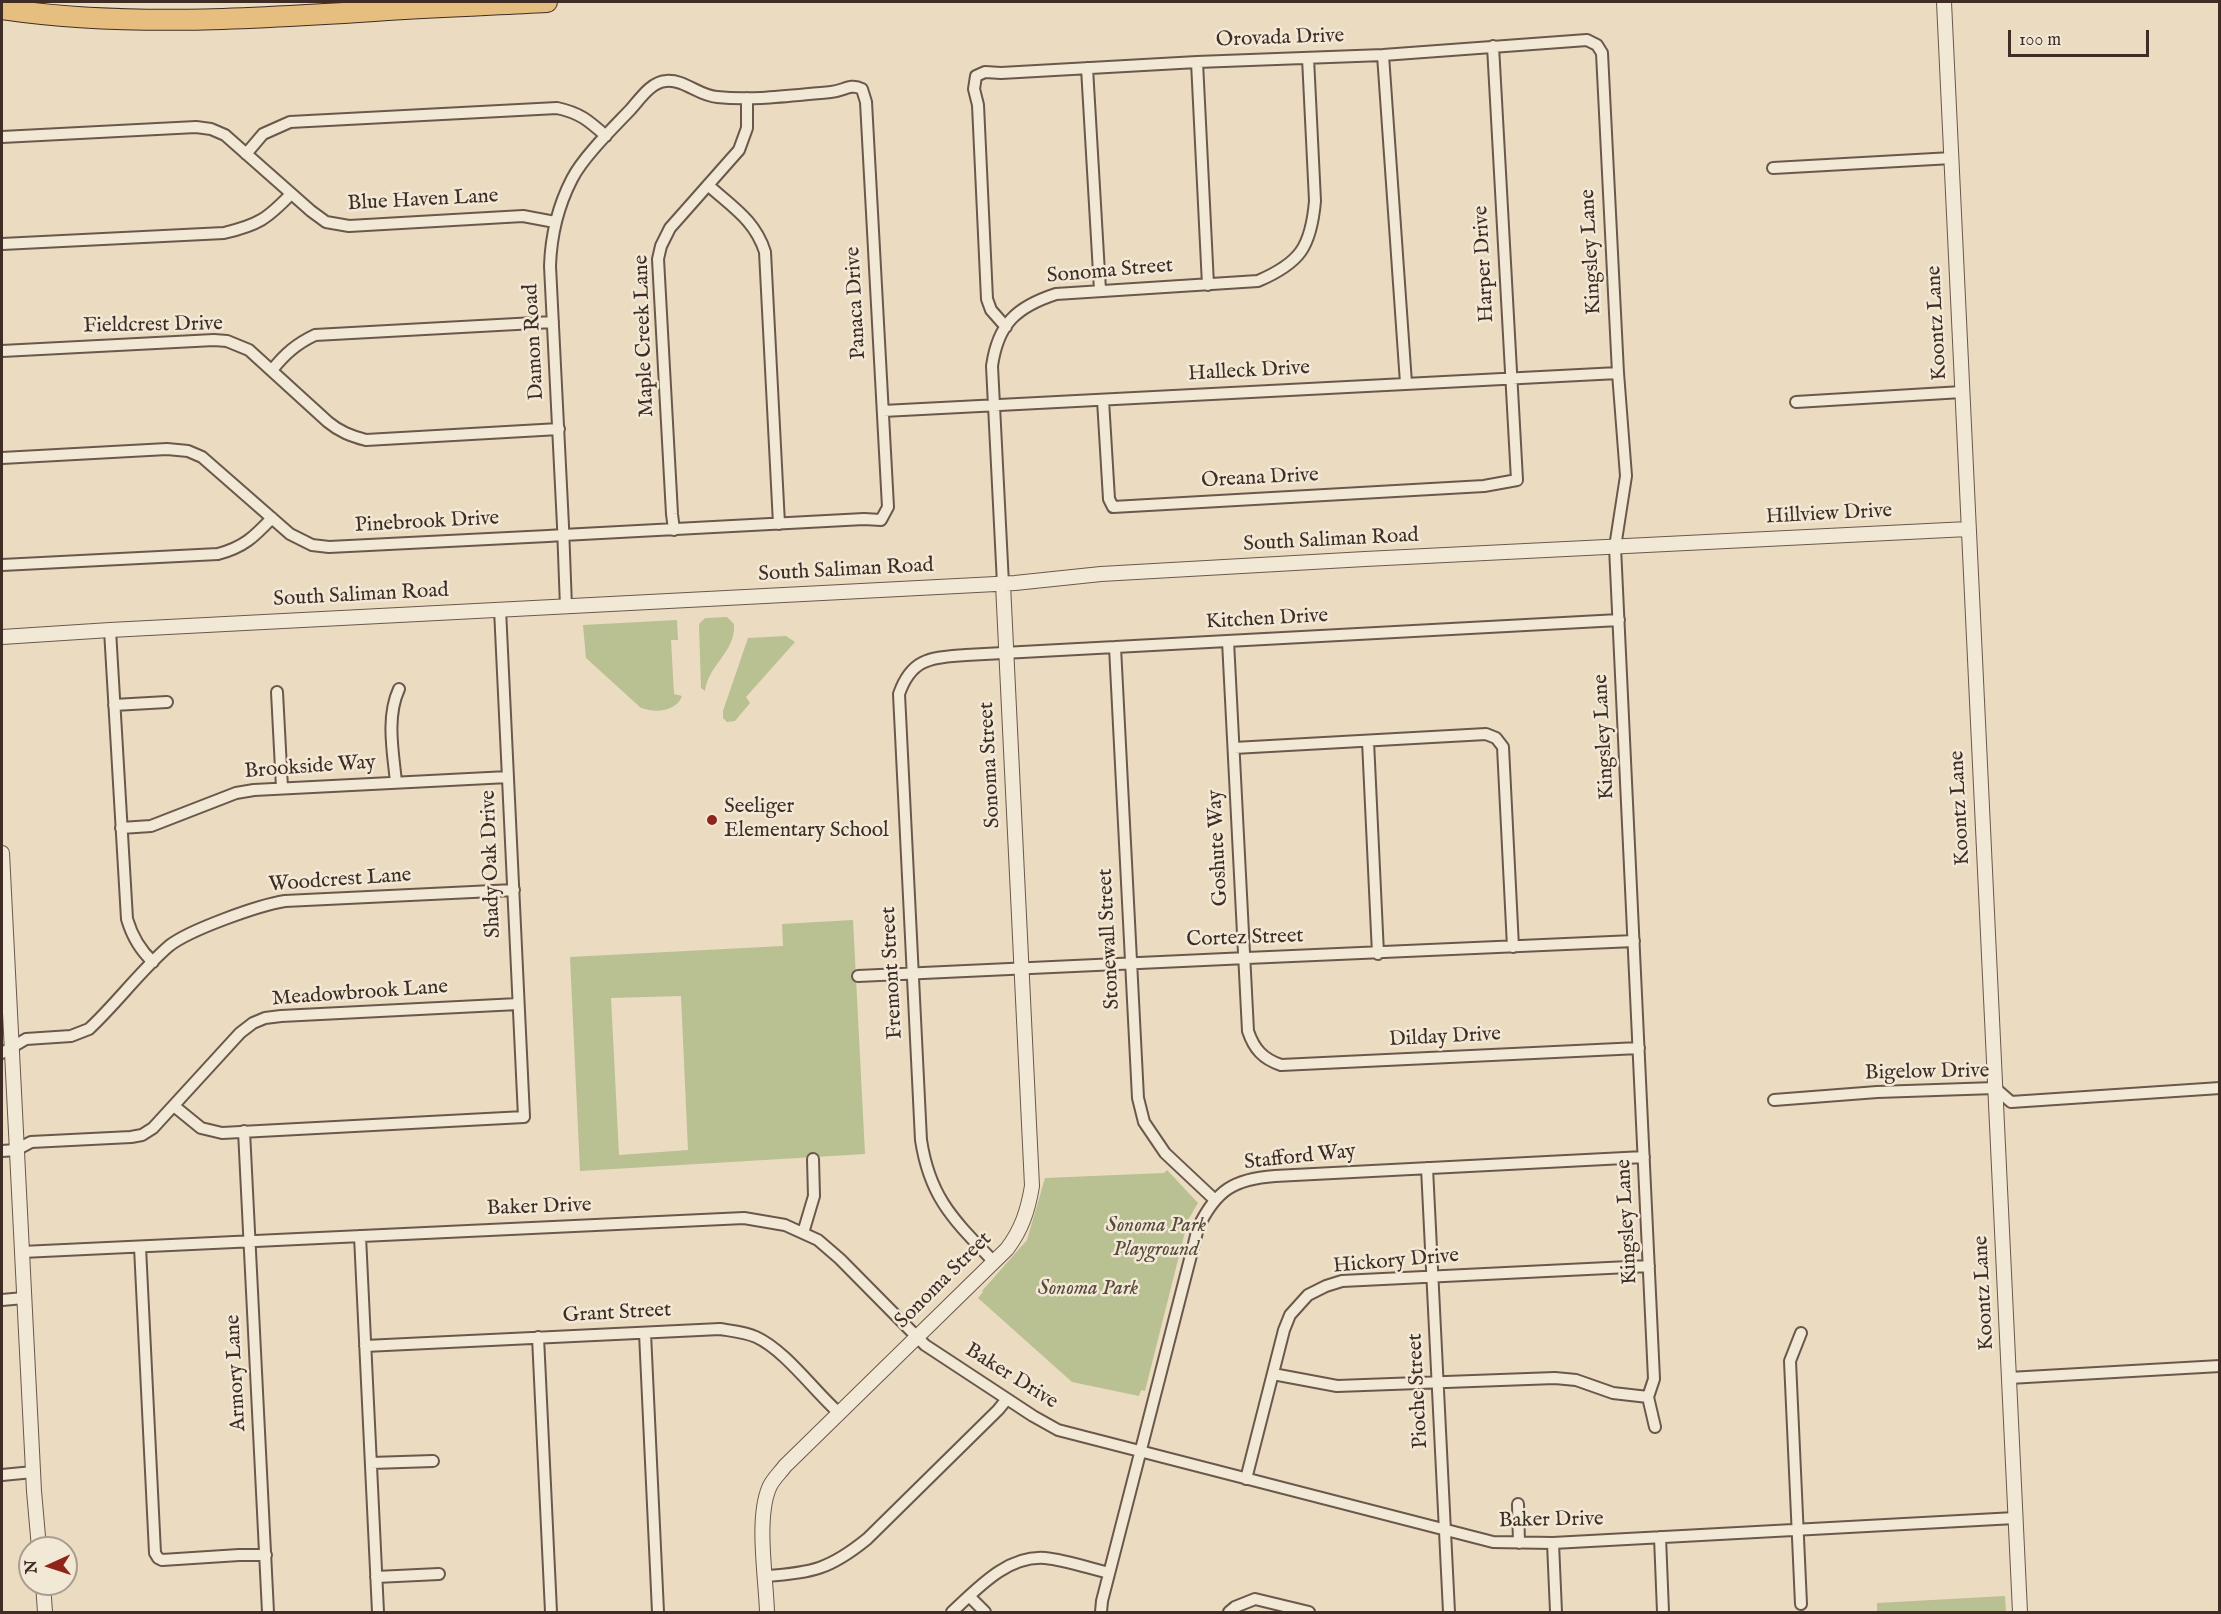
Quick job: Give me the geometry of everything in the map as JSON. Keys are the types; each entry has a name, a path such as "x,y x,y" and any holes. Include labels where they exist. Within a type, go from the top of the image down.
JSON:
{"highway":[{"path":"2,9 63,17 162,20 282,17 547,2"},
{"path":"2,22 60,29 238,26 282,17"}],"street":[{"name":"Koontz Lane","path":"1944,2 2020,1612"},
{"name":"Orovada Drive","path":"1006,327 991,310 987,299 978,105 974,89 976,76 985,72 1001,74 1197,62 1383,55 1587,40 1597,45"},
{"name":"Kingsley Lane","path":"1597,45 1602,53 1618,373 1626,476 1615,547 1654,1379 1648,1397 1655,1427"},
{"name":"Harper Drive","path":"1493,46 1517,480"},
{"path":"1383,55 1406,383"},
{"name":"Sonoma Street","path":"767,1612 763,1513 770,1485 785,1466 1011,1244 1024,1222 1032,1186 992,366 998,338 1018,312 1035,300 1056,294 1258,281 1281,271 1301,253 1310,235 1316,201 1308,58"},
{"path":"1197,62 1208,285"},
{"path":"1087,68 1100,290"},
{"name":"Damon Road","path":"566,607 550,266 551,241 555,222 573,177 606,136 651,87 666,81 676,81 705,95 717,98 747,98"},
{"name":"Panaca Drive","path":"747,98 842,91 846,87 855,86 862,89 866,102 883,411 888,507 885,516"},
{"name":"Maple Creek Lane","path":"674,530 658,259 661,246 670,228 739,150 747,128 747,98"},
{"path":"246,154 263,134 290,122 556,108 574,111 584,116 606,136"},
{"name":"Blue Haven Lane","path":"2,137 196,127 211,129 225,135 326,222 349,226 523,216 555,222"},
{"path":"1773,168 1952,158"},
{"path":"708,185 754,226 765,252 779,524"},
{"path":"2,244 224,233 248,228 262,220 291,194"},
{"path":"272,370 297,344 315,335 553,322"},
{"name":"Fieldcrest Drive","path":"2,351 227,341 249,350 340,432 366,440 559,429"},
{"name":"Halleck Drive","path":"883,411 1618,373"},
{"path":"1796,402 1962,392"},
{"name":"Oreana Drive","path":"1103,400 1109,500 1113,507 1484,486 1517,480"},
{"name":"Pinebrook Drive","path":"2,458 168,449 188,451 212,464 290,534 302,541 329,548 864,519 881,520 885,516"},
{"path":"2,565 218,554 250,541 272,518"},
{"name":"Hillview Drive","path":"1692,542 1968,529"},
{"name":"South Saliman Road","path":"2,637 1003,584 1101,574 1692,542"},
{"name":"Shady Oak Drive","path":"244,1131 524,1116 500,609"},
{"name":"Kitchen Drive","path":"918,664 931,658 1006,653 1619,620"},
{"path":"110,630 127,919 131,932 143,953 153,962"},
{"name":"Goshute Way","path":"1228,641 1248,1031 1257,1050"},
{"name":"Stonewall Street","path":"1115,647 1138,1098 1144,1122 1165,1154 1215,1200"},
{"name":"Fremont Street","path":"918,664 906,676 899,694 921,1140 925,1165 939,1200 956,1222 994,1262"},
{"path":"396,782 392,718 393,703 399,689"},
{"path":"277,692 282,788"},
{"path":"114,705 167,702"},
{"path":"1234,748 1486,735 1496,738 1501,743 1513,947"},
{"path":"1368,741 1378,954"},
{"name":"Brookside Way","path":"121,828 151,826 236,793 282,788 508,777"},
{"path":"2,853 6,1051 16,1150 38,1536"},
{"name":"Woodcrest Lane","path":"6,1051 26,1039 71,1036 89,1029 153,962 178,940 262,905 514,890"},
{"name":"Cortez Street","path":"858,976 1634,941"},
{"name":"Meadowbrook Lane","path":"2,1151 16,1150 31,1142 142,1135 153,1128 240,1033 265,1018 518,1004"},
{"name":"Dilday Drive","path":"1257,1050 1271,1062 1281,1065 1639,1048"},
{"name":"Bigelow Drive","path":"1774,1100 1877,1092 1995,1088 2011,1102 2220,1088"},
{"path":"174,1106 186,1118 207,1131 222,1133 244,1131"},
{"name":"Armory Lane","path":"244,1131 268,1612"},
{"name":"Stafford Way","path":"1101,1612 1102,1600 1198,1228 1207,1209 1223,1191 1241,1181 1253,1178 1644,1157"},
{"path":"803,1233 814,1196 813,1159"},
{"name":"Pioche Street","path":"1427,1168 1449,1612"},
{"name":"Baker Drive","path":"21,1252 744,1218 767,1221 818,1240 840,1258 917,1338 1007,1399 1058,1430 1445,1531 1493,1542 1519,1544 2015,1518"},
{"path":"360,1236 378,1612"},
{"path":"140,1247 154,1553 162,1560 238,1555 266,1556"},
{"name":"Hickory Drive","path":"1246,1479 1284,1330 1298,1305 1316,1290 1342,1281 1649,1266"},
{"path":"2,1300 24,1298"},
{"name":"Grant Street","path":"365,1346 720,1329 741,1332 758,1338 778,1352 839,1413"},
{"path":"645,1333 658,1612"},
{"path":"1801,1333 1790,1360 1801,1604"},
{"path":"538,1337 551,1612"},
{"path":"2009,1378 2220,1365"},
{"path":"1273,1374 1337,1386 1555,1378 1584,1383 1613,1393 1648,1397"},
{"path":"766,1576 802,1574 848,1555 1007,1399"},
{"path":"371,1463 434,1461"},
{"path":"2,1475 33,1472"},
{"path":"1518,1504 1519,1544"},
{"path":"1659,1537 1663,1612"},
{"path":"1553,1543 1556,1612"},
{"path":"952,1612 984,1582 1004,1569 1028,1559 1046,1558 1109,1573"},
{"path":"376,1576 439,1574"},
{"path":"44,1596 45,1612"},
{"path":"969,1596 985,1612"},
{"path":"1229,1612 1255,1599 1289,1610 1309,1612"}],"green space":[{"path":"727,617 734,624 731,643 711,674 705,691 701,688 699,624 705,618"},
{"path":"677,620 678,640 671,640 674,694 682,696 670,708 659,711 641,708 586,658 583,625"},
{"path":"786,636 795,642 746,697 750,703 735,721 727,722 723,718 723,711 748,638"},
{"path":"853,920 865,1154 580,1171 570,957 783,946 782,924","holes":["681,996 688,1150 619,1155 611,998"]},
{"name":"Sonoma Park","path":"1167,1170 1198,1203 1188,1220 1145,1391 1141,1390 1139,1396 1072,1382 978,1298 1027,1240 1045,1178 1164,1173"},
{"path":"2005,1596 2006,1612 1877,1612 1877,1603"}],"place":[{"name":"Seeliger Elementary School","path":"712,820"}],"park label":[{"name":"Sonoma Park Playground","path":"1156,1239"}]}
